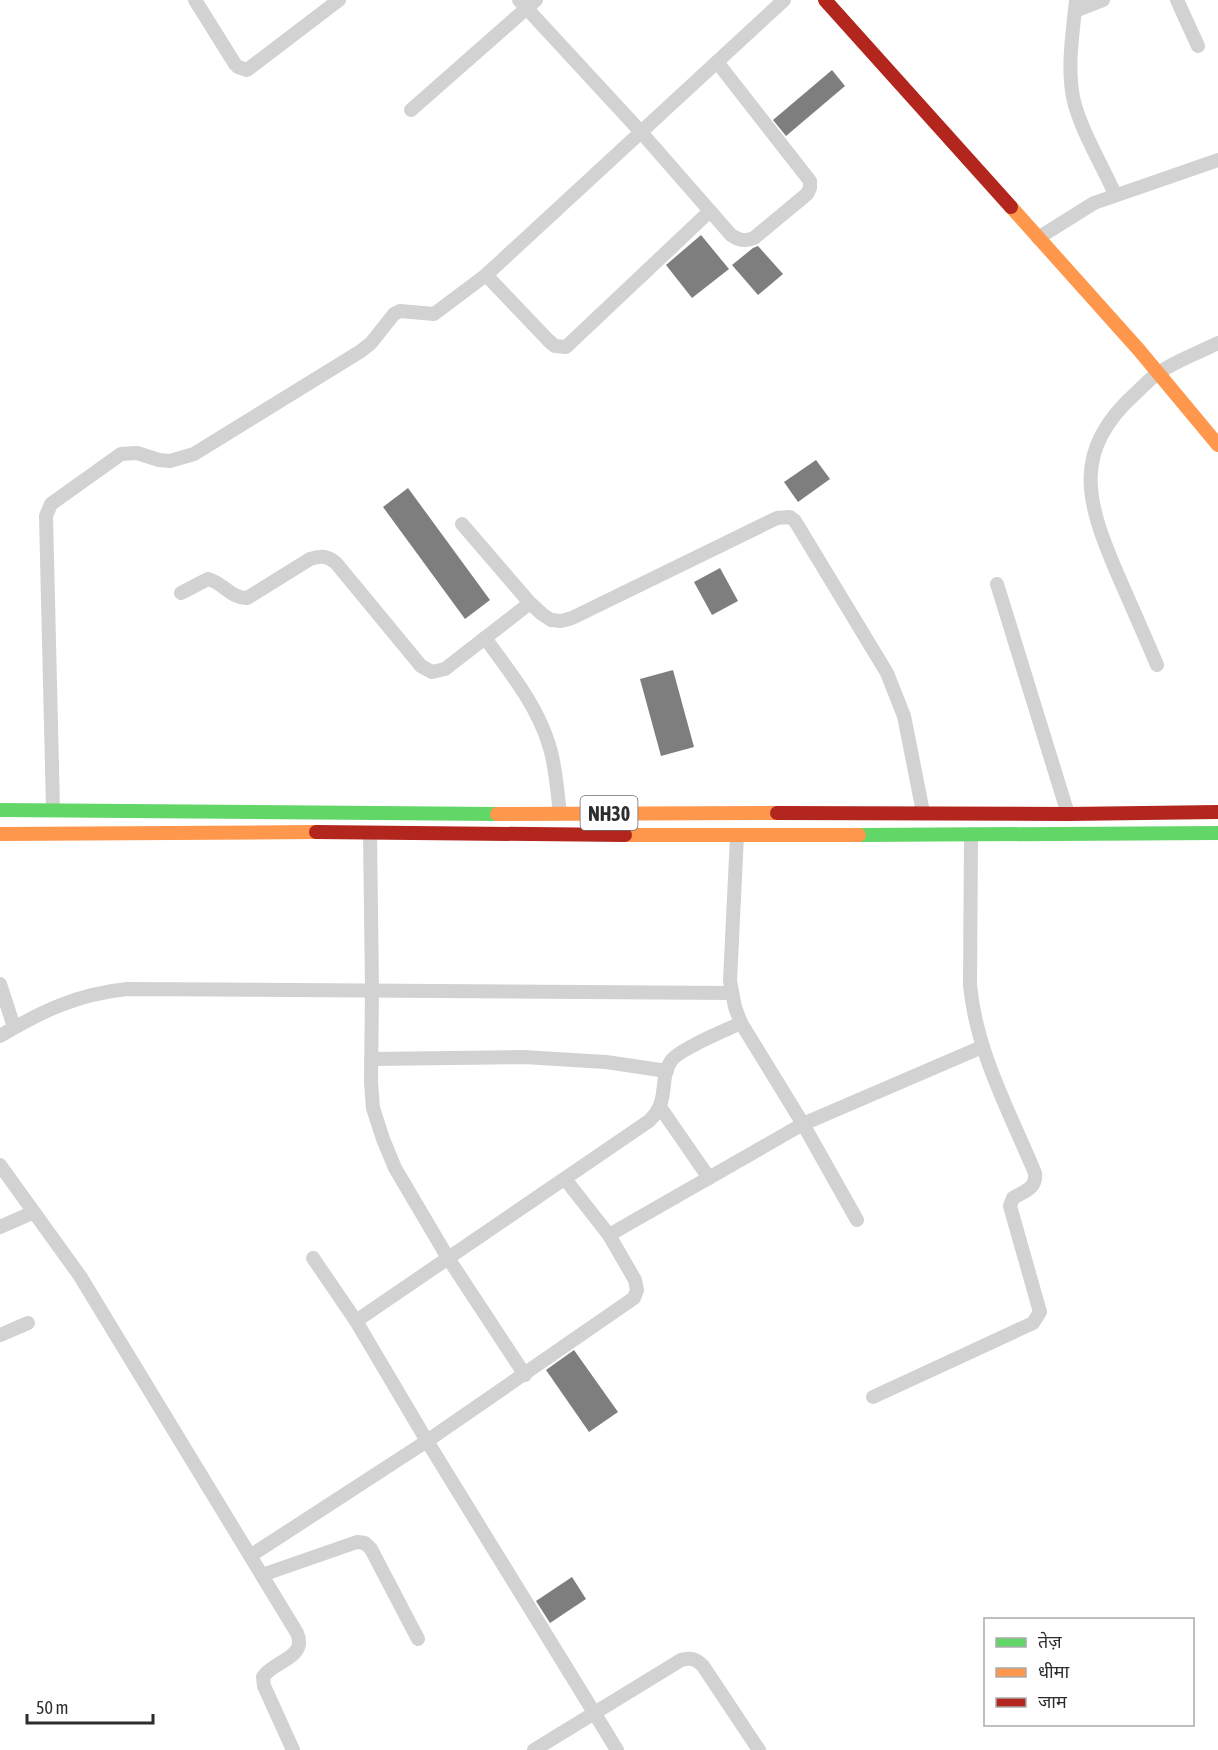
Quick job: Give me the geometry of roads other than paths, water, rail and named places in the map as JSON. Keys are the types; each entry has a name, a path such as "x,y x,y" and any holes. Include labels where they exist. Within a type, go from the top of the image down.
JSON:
{"main road":[{"path":"825,0 1158,373 1218,445"},
{"name":"NH30","path":"0,810 373,814 1218,812"},
{"name":"NH30","path":"0,834 370,833 737,836 1218,833"}],"street":[{"path":"195,0 238,68 247,70 339,0"},
{"path":"53,809 46,516 51,504 121,454 137,453 170,461 195,454 361,351 371,343 394,314 400,311 435,314 486,274 784,0"},
{"path":"1103,0 1075,5 1071,70 1073,97 1115,194"},
{"path":"1178,0 1198,46"},
{"path":"411,111 528,3 731,235 748,241 801,200 810,188 810,181 717,62"},
{"path":"1038,238 1094,203 1218,160"},
{"path":"486,274 549,341 555,346 566,347 710,211"},
{"path":"1157,664 1107,550 1094,512 1090,483 1091,463 1106,424 1125,402 1158,373 1218,343"},
{"path":"462,524 530,603 551,620 561,621 572,618 777,518 790,517 800,527 887,673 904,716 923,812"},
{"path":"181,593 208,579 217,582 239,598 247,598 310,559 323,556 336,563 421,666 438,672 446,669 530,603"},
{"path":"997,584 1068,814"},
{"path":"485,638 523,692 542,725 550,746 560,813"},
{"path":"370,833 373,1108 395,1168 448,1258 525,1375"},
{"path":"873,1397 1033,1323 1040,1312 1010,1206 1013,1198 1036,1183 1035,1173 982,1047 972,1005 970,985 971,834"},
{"path":"737,836 731,957 732,993 741,1023 803,1124 857,1220"},
{"path":"0,984 14,1027"},
{"path":"0,1036 33,1016 70,1000 100,992 128,989 732,993"},
{"path":"356,1321 649,1121 660,1107 667,1071 673,1059 741,1023"},
{"path":"609,1235 803,1124 982,1047"},
{"path":"371,1059 524,1057 606,1062 667,1071"},
{"path":"660,1107 709,1178"},
{"path":"0,1165 80,1276 300,1640 301,1644 295,1653 268,1670 263,1677 264,1686 293,1750"},
{"path":"250,1556 427,1441 634,1298 637,1290 635,1280 609,1235 565,1179"},
{"path":"0,1227 34,1212"},
{"path":"313,1258 356,1321 617,1750"},
{"path":"0,1335 28,1323"},
{"path":"262,1575 357,1542 366,1543 418,1639"},
{"path":"534,1750 681,1660 693,1659 703,1666 759,1750"}]}
